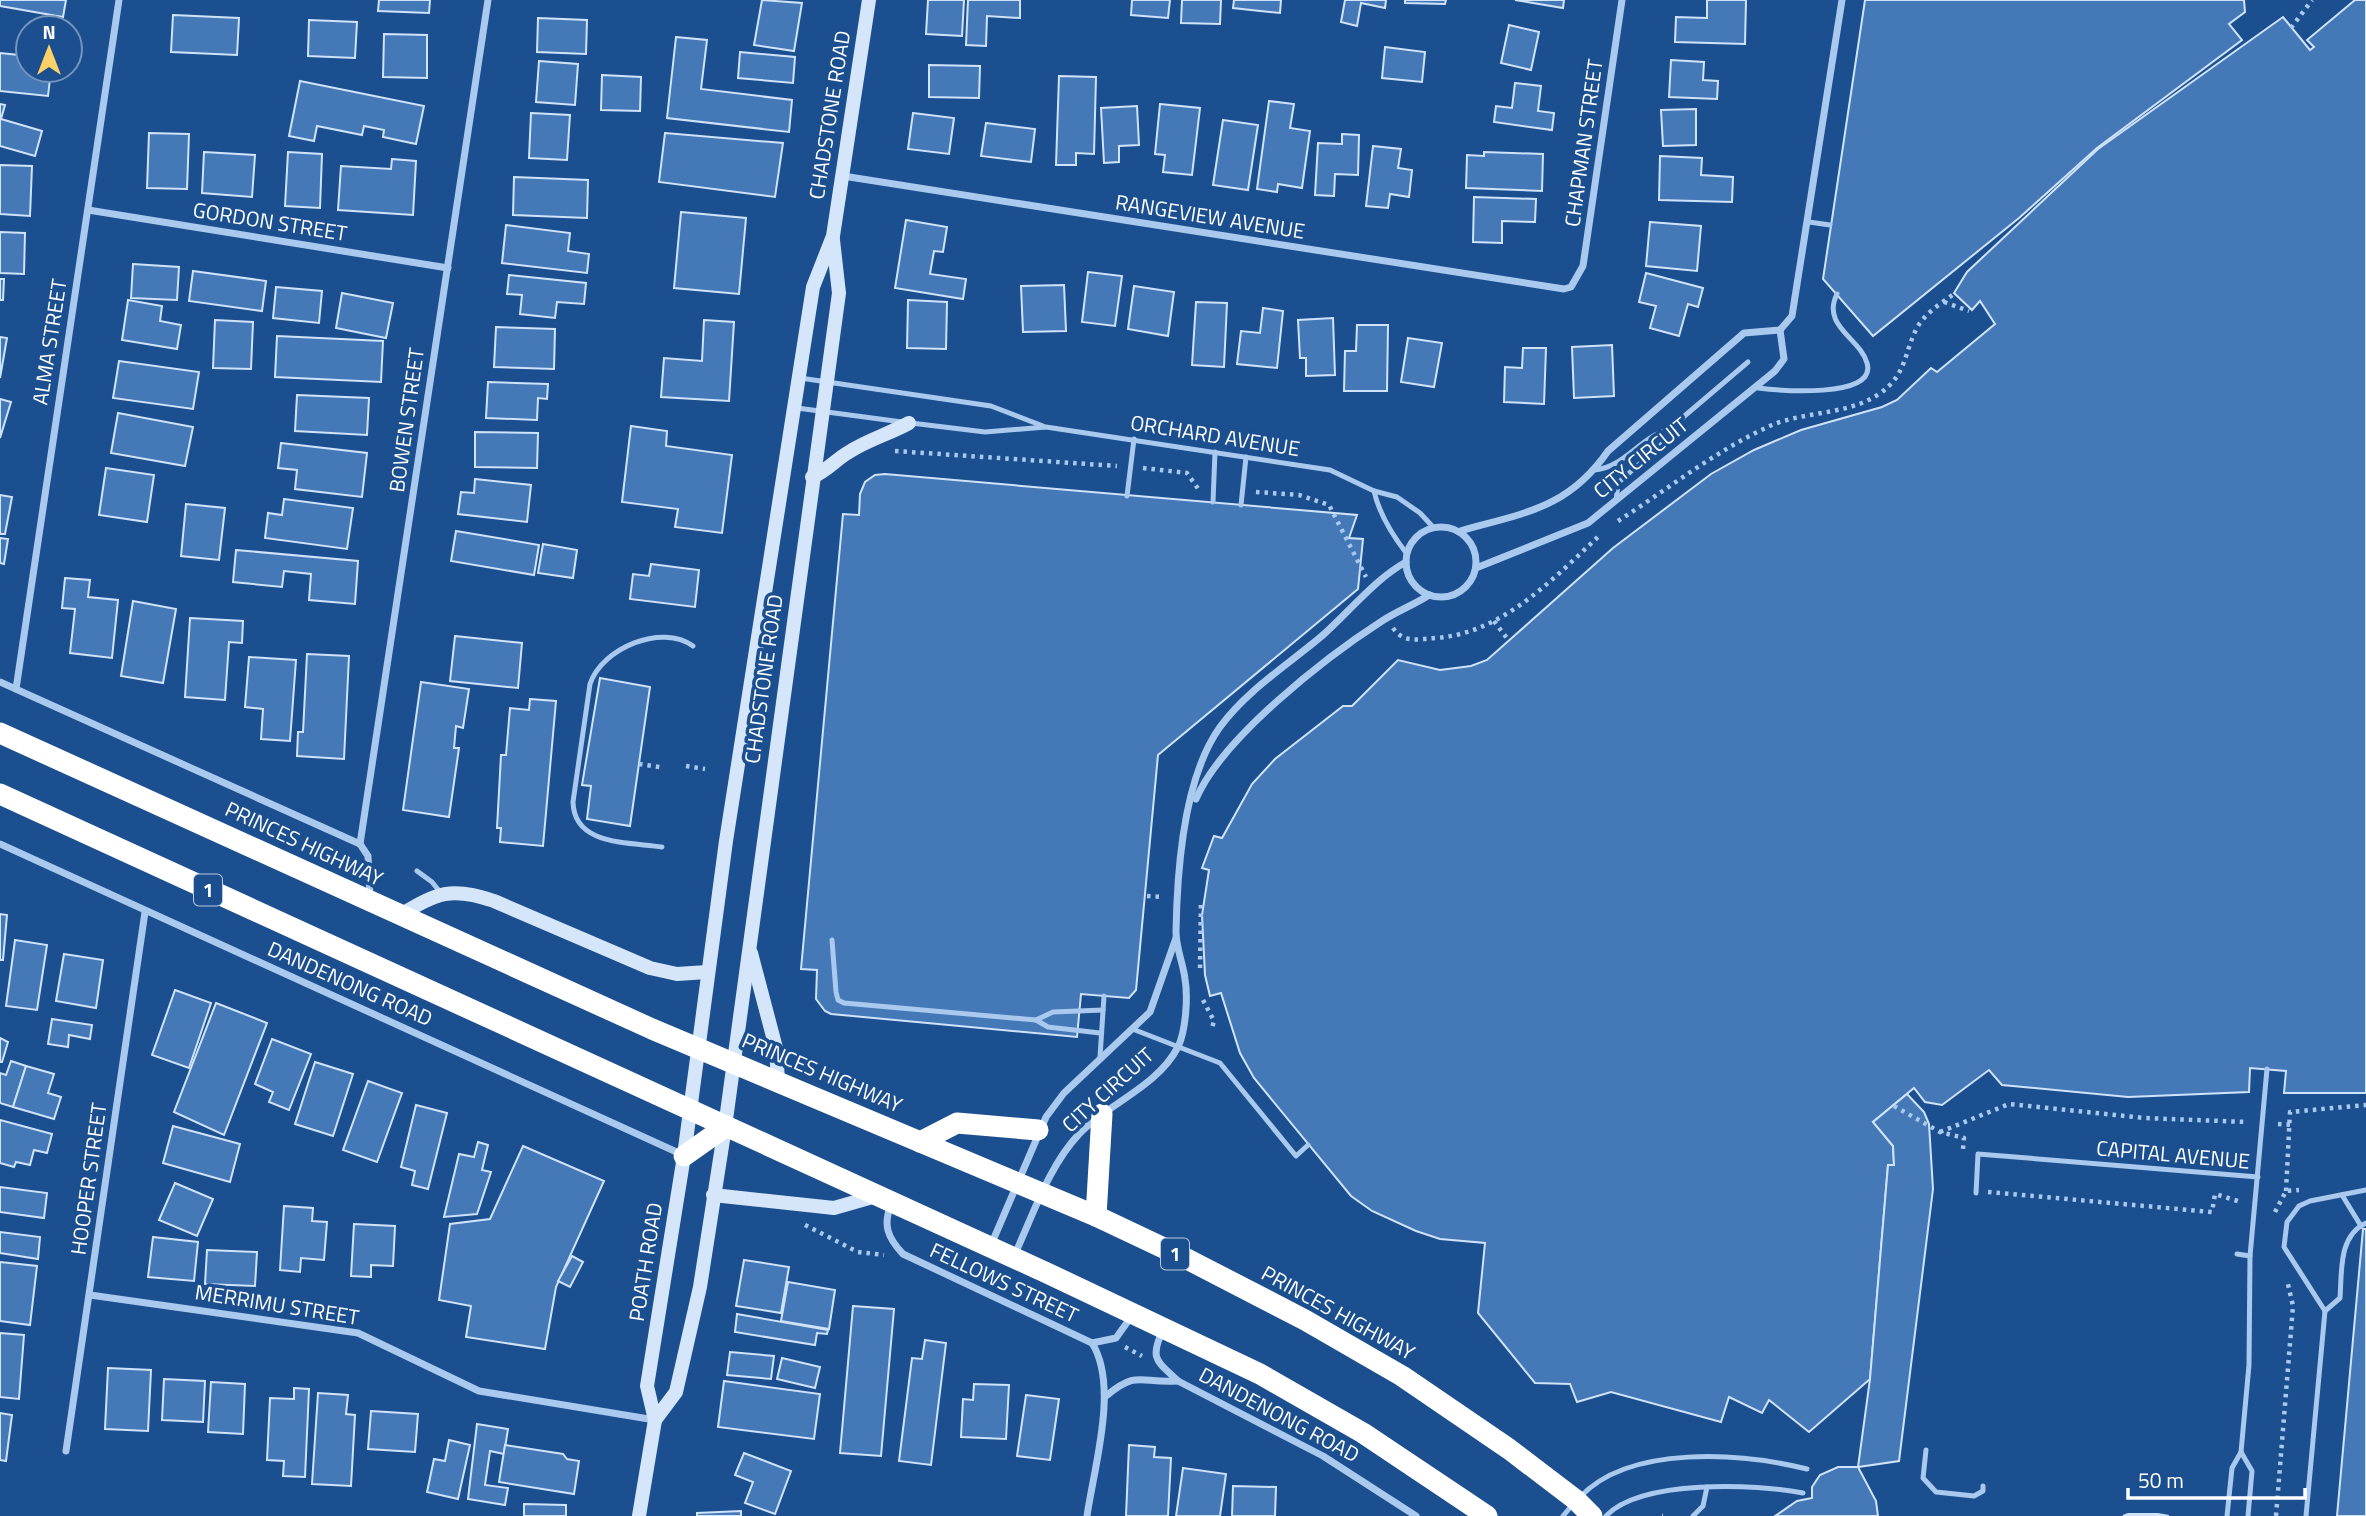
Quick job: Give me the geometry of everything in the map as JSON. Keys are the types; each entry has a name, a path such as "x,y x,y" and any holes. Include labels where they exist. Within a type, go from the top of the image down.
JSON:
{"highway":[{"name":"PRINCES HIGHWAY","path":"0,733 698,1048 1096,1216 1305,1320 1402,1376 1479,1427 1570,1508 1592,1516"},
{"name":"1","path":"0,794 1164,1329 1305,1398 1408,1462 1487,1516"},
{"path":"1096,1216 1102,1114"},
{"path":"920,1142 957,1123 1038,1130"},
{"path":"684,1156 725,1127"}],"street":[{"name":"ALMA STREET","path":"16,689 119,0"},
{"name":"BOWEN STREET","path":"360,844 488,0"},
{"name":"CHADSTONE ROAD","path":"690,1111 707,972 813,287 833,236 869,0"},
{"name":"CHAPMAN STREET","path":"1571,287 1583,266 1622,0"},
{"name":"CITY CIRCUIT","path":"1476,568 1579,528 1758,387 1784,359 1780,330 1795,307 1842,0"},
{"name":"RANGEVIEW AVENUE","path":"843,176 1545,287 1571,287"},
{"name":"GORDON STREET","path":"88,210 448,268"},
{"name":"CHADSTONE ROAD","path":"725,1127 839,293 833,236"},
{"name":"CITY CIRCUIT","path":"1460,531 1530,513 1566,495 1594,470 1608,451 1744,333 1780,330"},
{"path":"812,477 828,470 848,452 909,423"},
{"path":"1433,527 1460,531 1474,547 1476,568 1471,580 1462,590 1450,596 1429,595 1412,582 1406,558 1416,537 1433,527"},
{"name":"CITY CIRCUIT","path":"1013,1258 1043,1193 1078,1135 1154,1076 1178,1045 1186,985 1176,938 1180,872 1189,816 1204,756 1232,712 1363,599 1384,574 1406,558"},
{"name":"CITY CIRCUIT","path":"1189,816 1199,791 1223,757 1267,710 1373,626 1429,595"},
{"path":"0,682 360,844 368,856 370,901"},
{"name":"DANDENONG ROAD","path":"0,844 684,1156"},
{"path":"400,915 440,893 468,894 487,898 665,973 707,972"},
{"name":"HOOPER STREET","path":"66,1451 145,912"},
{"name":"CITY CIRCUIT","path":"989,1248 1038,1130 1053,1106 1100,1057 1135,1030 1150,1012 1176,938"},
{"path":"749,948 776,1048 778,1082"},
{"name":"POATH ROAD","path":"639,1516 655,1420 647,1387 690,1111"},
{"name":"POATH ROAD","path":"655,1420 676,1392 700,1287 725,1127"},
{"path":"713,1195 834,1208 884,1200"},
{"name":"FELLOWS STREET","path":"884,1200 886,1229 903,1254 1092,1343 1102,1365 1106,1396 1087,1516"},
{"name":"MERRIMU STREET","path":"90,1295 358,1333 479,1391 655,1420"},
{"path":"1092,1343 1111,1340 1121,1335 1133,1314"},
{"path":"1158,1364 1155,1347 1164,1329"},
{"name":"DANDENONG ROAD","path":"1158,1364 1178,1381 1323,1456 1416,1516"},
{"path":"1106,1396 1121,1382 1133,1378 1158,1382 1178,1381"}],"lane":[{"path":"1809,222 1830,225"},
{"path":"1758,387 1813,391 1853,384 1865,376 1868,370 1865,359 1836,321 1833,302 1837,294"},
{"path":"1594,470 1607,469 1657,433 1668,430 1748,362"},
{"name":"ORCHARD AVENUE","path":"800,378 991,406 1046,427"},
{"name":"ORCHARD AVENUE","path":"796,407 985,432 1046,427 1338,471 1374,491 1397,497 1420,513 1433,527"},
{"path":"1616,501 1618,483 1664,442 1668,430"},
{"path":"1127,496 1134,439"},
{"path":"1213,502 1216,452"},
{"path":"1241,505 1246,457"},
{"path":"1374,491 1377,505 1406,558"},
{"path":"662,847 591,835 575,819 573,802 590,684 604,662 646,639 660,637 693,646"},
{"path":"417,871 427,877 440,893"},
{"path":"832,940 836,992 838,1000 844,1003 1036,1020 1048,1027 1100,1033"},
{"path":"1100,1057 1104,996"},
{"path":"1036,1020 1053,1012 1102,1010"},
{"path":"1135,1030 1220,1063 1296,1156 1308,1145"},
{"path":"2259,1177 2267,1069"},
{"name":"CAPITAL AVENUE","path":"1976,1192 1978,1154 2259,1177 2250,1256 2252,1334 2241,1452 2232,1468 2227,1516"},
{"path":"2306,1516 2325,1311 2288,1255 2284,1247 2284,1230 2299,1206 2366,1190"},
{"path":"2325,1311 2340,1298 2346,1244 2353,1231 2363,1225 2342,1195"},
{"path":"2237,1254 2250,1256"},
{"path":"1926,1450 1923,1478 1936,1492 1974,1496 1983,1491 1983,1486"},
{"name":"CAPITAL AVENUE","path":"2241,1452 2252,1471 2248,1516"},
{"path":"1570,1508 1604,1476 1697,1455 1746,1457 1807,1469"},
{"path":"1606,1516 1633,1500 1707,1487 1770,1488 1802,1493"},
{"path":"1693,1516 1703,1506 1707,1487"}],"path":[{"path":"2291,28 2312,0"},
{"path":"1942,302 1969,311"},
{"path":"888,450 1187,473 1198,489 1214,491"},
{"path":"1243,492 1299,495 1332,508"},
{"path":"1494,621 1509,640"},
{"path":"639,764 660,767"},
{"path":"686,766 705,769"},
{"path":"1200,978 1201,900"},
{"path":"1202,997 1214,1021 1212,1028"},
{"path":"1940,1132 2009,1104 2144,1118 2247,1122"},
{"path":"2272,1224 2279,1200 2286,1191 2292,1125 2290,1112 2366,1105"},
{"path":"1894,1106 1940,1132 1964,1138 1963,1150"},
{"path":"2278,1124 2292,1125"},
{"path":"2286,1191 2311,1188"},
{"path":"1976,1192 2212,1212 2215,1194 2241,1200 2241,1211"},
{"path":"799,1221 822,1236 858,1252 903,1254"},
{"path":"2276,1516 2293,1306 2284,1275"},
{"path":"1111,1340 1158,1364"}],"building":[{"path":"0,0 66,0 64,14 46,14 0,6"},
{"path":"379,0 430,0 429,13 378,11"},
{"path":"762,0 802,3 794,51 754,45"},
{"path":"928,0 964,0 962,36 926,34"},
{"path":"968,0 1020,0 1020,18 987,16 986,46 966,45"},
{"path":"1132,0 1170,0 1168,18 1131,15"},
{"path":"1182,0 1221,0 1220,24 1181,23"},
{"path":"1234,0 1281,0 1280,13 1233,8"},
{"path":"1345,0 1386,0 1385,8 1361,3 1357,26 1341,22"},
{"path":"1405,0 1446,0 1445,4 1405,3"},
{"path":"1515,0 1564,0 1563,8"},
{"path":"1707,0 1746,0 1745,44 1675,42 1676,17 1707,18"},
{"path":"1865,0 2244,0 2245,12 2229,24 2242,40 2097,148 2019,218 1873,336 1823,279"},
{"path":"2355,0 2366,0 2366,1093 2284,1093 2286,1071 2250,1068 2249,1092 2128,1097 2002,1085 1989,1070 1942,1105 1925,1102 1914,1088 1873,1122 1893,1146 1894,1165 1888,1165 1870,1379 1809,1432 1769,1400 1762,1413 1729,1397 1721,1422 1611,1392 1577,1402 1570,1384 1535,1383 1478,1313 1485,1243 1440,1239 1416,1231 1372,1211 1351,1196 1254,1078 1240,1053 1221,993 1210,996 1205,975 1202,915 1209,870 1202,868 1214,836 1222,838 1252,784 1275,759 1343,706 1352,706 1398,660 1440,670 1471,666 1487,660 1613,548 1711,474 1754,450 1801,430 1882,407 1897,400 1931,368 1937,372 1995,324 1980,301 1972,310 1954,293 1967,272 2098,149 2283,17 2310,50 2314,47 2307,40"},
{"path":"173,15 239,18 237,55 171,52"},
{"path":"538,18 587,20 586,54 537,52"},
{"path":"309,20 357,22 355,58 308,56"},
{"path":"1509,25 1539,32 1531,70 1501,63"},
{"path":"384,34 427,35 427,78 383,77"},
{"path":"676,37 707,40 701,89 792,100 789,132 667,118"},
{"path":"1385,47 1425,52 1422,82 1382,78"},
{"path":"740,52 795,57 793,83 738,78"},
{"path":"0,53 14,54 14,84 49,84 48,96 0,91"},
{"path":"1671,60 1704,62 1703,80 1718,81 1717,99 1669,97"},
{"path":"539,61 578,64 575,105 536,102"},
{"path":"929,65 980,66 979,98 929,97"},
{"path":"602,75 641,77 640,111 601,110"},
{"path":"1059,76 1096,77 1094,154 1076,153 1076,165 1056,165"},
{"path":"300,81 424,106 416,144 383,137 384,130 364,126 362,135 317,126 314,141 289,136"},
{"path":"1515,83 1541,86 1538,111 1554,113 1552,130 1494,122 1496,106 1512,108"},
{"path":"1269,101 1294,104 1290,128 1310,131 1302,188 1278,184 1277,192 1257,189"},
{"path":"0,104 5,105 1,119 42,131 35,156 0,146"},
{"path":"1160,104 1200,108 1192,175 1163,172 1165,155 1155,154"},
{"path":"1137,106 1139,145 1119,146 1119,162 1104,163 1101,108"},
{"path":"1696,109 1696,145 1663,146 1661,110"},
{"path":"531,113 570,115 567,160 529,158"},
{"path":"913,113 954,118 949,154 908,149"},
{"path":"1223,120 1258,125 1248,190 1213,185"},
{"path":"986,123 1035,129 1031,162 981,156"},
{"path":"149,133 189,134 187,189 147,188"},
{"path":"665,133 783,143 775,197 659,182"},
{"path":"1342,134 1359,135 1358,175 1335,174 1334,196 1315,195 1318,143 1342,144"},
{"path":"1373,146 1401,149 1398,168 1412,170 1409,197 1390,194 1388,208 1366,206"},
{"path":"204,152 255,155 252,197 202,193"},
{"path":"288,152 322,154 320,208 285,206"},
{"path":"1484,152 1543,154 1542,191 1466,188 1467,155 1484,156"},
{"path":"1660,156 1702,158 1701,175 1733,177 1732,202 1659,200"},
{"path":"392,159 416,161 413,215 338,210 341,166 391,169"},
{"path":"0,165 32,166 30,216 0,214"},
{"path":"514,177 588,180 587,218 513,215"},
{"path":"1474,197 1536,199 1535,222 1502,221 1502,243 1473,242"},
{"path":"681,212 746,218 739,294 674,288"},
{"path":"906,220 947,227 943,252 934,251 930,274 966,279 963,299 895,288"},
{"path":"1650,222 1701,226 1697,271 1646,266"},
{"path":"506,225 570,233 568,251 589,254 587,273 502,263"},
{"path":"0,232 25,233 24,274 0,273"},
{"path":"133,264 179,267 177,300 131,298"},
{"path":"193,271 266,281 262,311 189,301"},
{"path":"1088,272 1122,276 1115,326 1082,322"},
{"path":"1646,273 1703,288 1698,307 1688,304 1679,336 1650,328 1656,306 1639,302"},
{"path":"509,275 586,283 584,304 557,302 555,318 520,314 522,295 507,294"},
{"path":"0,279 4,279 3,300 0,300"},
{"path":"1064,285 1066,331 1023,332 1021,286"},
{"path":"1134,286 1174,292 1168,336 1128,329"},
{"path":"276,287 322,291 319,323 273,318"},
{"path":"342,293 393,303 386,338 336,328"},
{"path":"128,300 162,306 160,321 181,325 177,349 122,340"},
{"path":"908,300 947,302 946,349 907,348"},
{"path":"1196,302 1227,303 1224,367 1192,365"},
{"path":"1263,308 1283,311 1277,368 1237,364 1241,331 1260,333"},
{"path":"1333,318 1335,375 1306,376 1306,358 1300,358 1298,320"},
{"path":"215,320 253,322 251,369 213,368"},
{"path":"704,320 734,322 729,401 661,397 664,358 702,361"},
{"path":"1357,325 1388,325 1387,391 1344,391 1345,351 1356,351"},
{"path":"496,327 555,329 554,369 494,367"},
{"path":"277,336 383,341 381,382 275,377"},
{"path":"0,337 7,338 0,378"},
{"path":"1408,338 1442,343 1434,387 1401,382"},
{"path":"1612,345 1614,396 1574,398 1572,347"},
{"path":"1523,348 1546,348 1544,404 1504,402 1505,367 1522,368"},
{"path":"119,361 199,372 193,409 113,398"},
{"path":"488,382 548,384 547,399 538,398 537,420 486,418"},
{"path":"297,395 369,398 367,435 295,431"},
{"path":"0,399 11,402 0,438"},
{"path":"118,413 193,427 185,466 111,453"},
{"path":"631,426 667,431 666,446 732,455 722,533 675,527 678,509 622,502"},
{"path":"475,432 538,433 537,468 475,467"},
{"path":"281,443 367,453 362,497 295,489 297,470 278,468"},
{"path":"106,468 154,475 147,522 99,515"},
{"path":"875,475 1357,515 1349,538 1363,539 1358,589 1158,755 1136,990 1129,998 1081,994 1077,1037 831,1014 825,1011 816,999 817,970 801,969 843,514 859,515 860,494 865,482"},
{"path":"475,479 531,485 527,522 458,514 461,492 474,493"},
{"path":"0,495 12,497 5,534 0,534"},
{"path":"284,499 353,508 347,549 265,538 268,513 282,515"},
{"path":"186,504 225,508 219,560 181,556"},
{"path":"456,531 539,545 534,575 451,561"},
{"path":"0,538 8,539 4,564 0,563"},
{"path":"543,544 577,550 573,578 538,573"},
{"path":"236,550 358,561 355,604 309,600 311,574 284,571 282,587 233,582"},
{"path":"651,564 699,570 695,607 630,599 633,574 649,576"},
{"path":"65,578 90,580 88,597 118,600 112,658 70,653 75,609 62,608"},
{"path":"133,601 176,609 163,683 121,676"},
{"path":"190,618 243,621 242,643 229,642 225,700 185,697"},
{"path":"455,636 522,643 518,688 450,681"},
{"path":"307,654 349,656 344,759 297,756 298,732 303,732"},
{"path":"249,657 296,660 290,741 261,739 263,709 245,707"},
{"path":"600,678 650,687 630,826 587,819 591,786 582,785"},
{"path":"421,682 469,689 463,728 456,726 454,748 459,748 449,817 403,810"},
{"path":"530,699 556,701 543,846 500,842 501,828 497,828 501,755 506,755 510,708 529,710"},
{"path":"0,914 7,915 3,960 0,960"},
{"path":"15,940 47,945 37,1010 6,1006"},
{"path":"64,954 103,960 96,1008 56,1001"},
{"path":"175,990 211,1003 189,1068 152,1055"},
{"path":"216,1003 267,1023 224,1135 174,1112"},
{"path":"52,1019 92,1025 90,1039 69,1035 68,1047 48,1044"},
{"path":"0,1038 8,1042 2,1062 0,1062"},
{"path":"272,1039 311,1054 289,1110 269,1102 273,1092 255,1084"},
{"path":"11,1061 26,1066 13,1107 0,1103 0,1073 6,1075"},
{"path":"315,1062 353,1074 333,1136 295,1124"},
{"path":"26,1066 54,1074 48,1093 61,1097 54,1119 13,1107"},
{"path":"368,1081 402,1093 377,1162 343,1150"},
{"path":"1907,1094 1924,1112 1929,1124 1933,1189 1899,1461 1858,1467 1870,1379 1888,1165 1894,1165 1893,1146 1873,1122"},
{"path":"416,1105 447,1113 428,1189 412,1185 415,1171 401,1167"},
{"path":"0,1120 52,1134 47,1153 34,1150 30,1165 16,1162 14,1167 0,1163"},
{"path":"173,1126 240,1144 230,1182 163,1163"},
{"path":"478,1142 488,1145 482,1170 491,1172 477,1214 444,1217 459,1154 474,1157"},
{"path":"523,1146 604,1181 556,1287 545,1349 466,1337 471,1306 439,1300 450,1224 490,1219"},
{"path":"175,1183 213,1199 197,1236 159,1220"},
{"path":"0,1187 47,1193 44,1218 0,1212"},
{"path":"284,1206 313,1208 312,1221 327,1222 324,1260 301,1258 300,1272 280,1270"},
{"path":"354,1224 395,1226 393,1266 371,1265 371,1277 351,1276"},
{"path":"2363,1229 2366,1229 2366,1516 2337,1516"},
{"path":"0,1232 40,1237 38,1259 0,1253"},
{"path":"153,1237 198,1242 194,1281 148,1277"},
{"path":"207,1250 257,1252 255,1286 205,1284"},
{"path":"572,1256 583,1262 570,1287 558,1281"},
{"path":"744,1260 789,1267 781,1313 736,1306"},
{"path":"0,1262 37,1266 30,1325 0,1321"},
{"path":"788,1282 835,1290 829,1329 781,1321"},
{"path":"853,1306 894,1309 881,1456 840,1453"},
{"path":"737,1314 828,1330 827,1334 817,1333 815,1345 735,1332"},
{"path":"0,1333 24,1335 19,1399 0,1397"},
{"path":"925,1340 946,1343 931,1465 899,1461 912,1358 922,1359"},
{"path":"730,1352 774,1356 771,1379 727,1375"},
{"path":"782,1358 820,1367 815,1388 777,1379"},
{"path":"108,1368 151,1370 148,1431 105,1429"},
{"path":"164,1379 205,1381 203,1422 162,1420"},
{"path":"724,1381 820,1394 814,1439 718,1427"},
{"path":"211,1382 245,1384 243,1434 208,1432"},
{"path":"974,1384 1009,1385 1006,1439 961,1437 963,1399 973,1400"},
{"path":"294,1388 309,1389 305,1477 283,1476 284,1461 267,1460 270,1398 294,1399"},
{"path":"318,1393 348,1395 346,1414 355,1415 351,1486 312,1484"},
{"path":"1026,1395 1059,1399 1050,1460 1017,1456"},
{"path":"371,1411 418,1414 415,1452 368,1449"},
{"path":"0,1413 12,1415 6,1461 0,1460"},
{"path":"477,1424 508,1429 504,1454 490,1451 485,1485 508,1488 505,1505 468,1499"},
{"path":"449,1440 470,1445 458,1499 427,1492 434,1459 445,1461"},
{"path":"505,1445 563,1454 567,1459 579,1461 574,1494 499,1482"},
{"path":"1129,1445 1155,1447 1154,1457 1171,1458 1168,1516 1126,1516"},
{"path":"744,1453 791,1471 775,1514 745,1503 753,1482 735,1475"},
{"path":"1838,1467 1858,1467 1876,1501 1878,1516 1775,1516 1797,1501 1812,1498 1812,1487 1820,1475"},
{"path":"1183,1468 1226,1474 1220,1516 1176,1516"},
{"path":"1233,1486 1276,1487 1275,1516 1232,1516"},
{"path":"524,1504 566,1505 566,1516 524,1516"},
{"path":"741,1511 741,1516 697,1516 697,1513"},
{"path":"2158,1514 2169,1516 2123,1516"}]}
